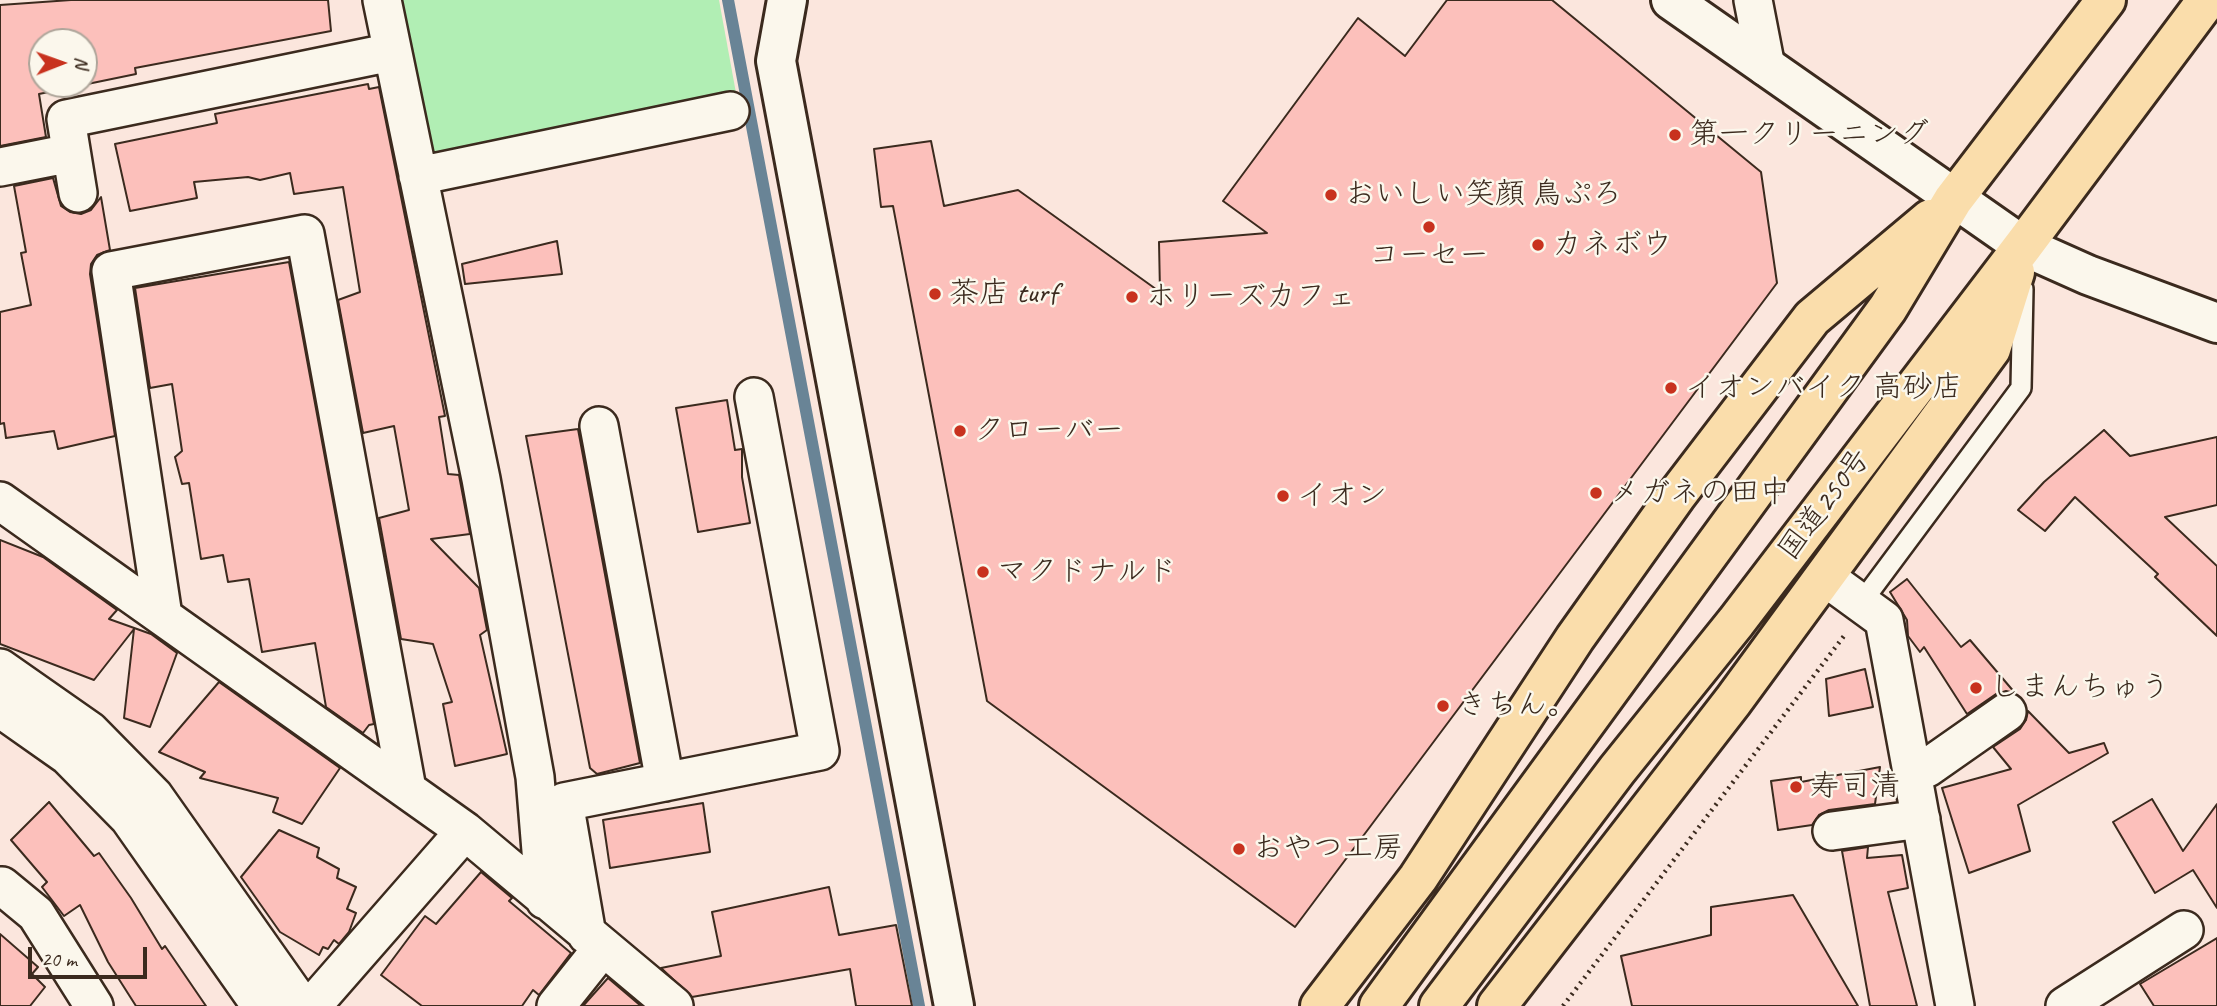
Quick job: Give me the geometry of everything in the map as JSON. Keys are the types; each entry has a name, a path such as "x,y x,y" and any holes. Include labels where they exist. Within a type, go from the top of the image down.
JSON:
{"highway":[{"path":"1379,1006 1888,308 1953,200 2106,0"},
{"name":"国道250号","path":"1439,1006 1616,770 1744,611 2023,246 2207,0"},
{"path":"1320,1006 1419,878 1575,638 1629,561 1812,318 1953,200"},
{"path":"1497,1006 1825,577 1991,349 2023,246"}],"street":[{"path":"382,0 481,479 535,777 545,900"},
{"path":"787,0 776,61 954,1006"},
{"path":"1671,0 1953,200 2023,246 2123,289 2217,323"},
{"path":"1753,0 1766,67"},
{"path":"78,193 66,119 392,52"},
{"path":"418,176 730,111"},
{"path":"0,167 71,152"},
{"path":"163,616 111,271 305,234 407,789"},
{"path":"555,1006 595,941 564,802 820,751 754,397"},
{"path":"599,426 666,782"},
{"path":"0,501 465,831 674,1006"},
{"path":"1825,577 1884,620 1955,1006"},
{"path":"0,667 90,730 154,796 302,1006"},
{"path":"0,708 68,756 129,818 261,1006"},
{"path":"1912,771 1927,768 2007,712"},
{"path":"1832,831 1921,819"},
{"path":"312,1006 465,831"},
{"path":"1,886 36,914 94,1006"},
{"path":"2065,1006 2184,930"}],"lane":[{"path":"1867,607 2021,388 2023,246"}],"path":[{"path":"1563,1006 1867,607"}],"green space":[{"path":"395,0 719,0 738,104 425,162"}],"building":[{"path":"71,0 328,0 331,31 135,68 136,74 98,82 98,28 28,28 28,98 40,98 46,137 0,146 0,5"},
{"name":"イオン","path":"1447,0 1552,0 1761,172 1777,283 1295,927 987,701 893,206 881,207 874,149 931,141 944,206 1018,190 1160,292 1159,242 1267,233 1223,201 1358,18 1405,56"},
{"path":"368,84 369,89 379,87 445,416 439,417 448,474 459,475 470,534 431,539 479,588 487,630 480,635 507,754 455,766 443,704 452,702 433,644 401,639 379,518 409,510 394,426 363,433 338,300 360,292 343,187 294,194 290,173 260,180 248,177 194,182 197,198 130,211 115,144 217,123 215,114"},
{"path":"53,178 61,206 70,212 81,214 91,210 101,197 110,250 97,255 91,264 90,274 115,436 58,449 54,431 6,438 4,423 0,424 0,312 31,305 21,253 26,252 14,186"},
{"path":"557,241 562,274 465,284 462,264"},
{"path":"289,262 374,724 369,725 363,733 326,707 315,643 262,652 249,579 228,582 223,555 201,559 189,483 182,484 175,457 182,451 172,384 150,388 135,288"},
{"path":"727,400 735,450 742,449 742,477 750,523 698,532 676,408"},
{"path":"578,429 640,763 597,774 590,768 526,436"},
{"path":"2104,430 2130,456 2217,437 2217,505 2165,517 2217,566 2217,636 2155,577 2158,574 2075,497 2045,531 2018,510 2044,482"},
{"path":"0,540 43,557 117,610 109,619 151,634 177,653 150,727 124,718 134,629 94,680 0,644"},
{"path":"1907,579 1961,647 1970,640 2015,693 2006,691 1996,694 1967,714 1924,647 1920,652 1908,636 1907,620 1890,592"},
{"path":"1865,669 1873,707 1829,716 1826,679"},
{"path":"219,682 340,768 302,824 273,812 278,798 200,778 205,772 159,752"},
{"path":"2028,711 2069,753 2104,743 2108,753 2018,805 2030,851 1969,873 1942,788 2011,769 1993,747 2020,729"},
{"path":"1880,767 1875,804 1829,810 1819,815 1812,825 1778,830 1771,781 1801,777 1801,782"},
{"path":"2152,799 2183,851 2217,804 2217,908 2193,870 2155,893 2113,822"},
{"path":"49,802 94,856 99,853 162,949 165,946 206,1006 136,1006 108,962 80,905 64,916 42,887 47,882 11,840"},
{"path":"703,803 710,852 610,868 603,820"},
{"path":"279,830 319,848 317,857 339,869 337,878 356,887 347,909 356,913 349,932 339,944 334,940 328,949 323,947 319,955 280,932 241,877"},
{"path":"1868,847 1867,858 1902,855 1908,888 1888,892 1917,1006 1870,1006 1842,851"},
{"path":"481,872 512,898 509,901 571,953 539,995 533,990 522,1006 422,1006 381,975 425,916 436,924"},
{"path":"829,887 839,935 896,925 912,1006 856,1006 850,969 692,997 661,968 721,956 712,912"},
{"path":"1793,895 1858,1006 1632,1006 1621,956 1711,935 1711,907"},
{"path":"0,934 38,967 32,974 45,987 30,1006 0,1006"},
{"path":"2217,938 2217,1006 2154,1006 2140,984"},
{"path":"608,978 641,1006 583,1006"}],"waterway":[{"path":"728,0 919,1006"}],"place":[{"name":"第一クリーニング","path":"1675,135"},
{"name":"おいしい笑顔 鳥ぷろ","path":"1331,195"},
{"name":"コーセー","path":"1429,227"},
{"name":"カネボウ","path":"1538,245"},
{"name":"茶店 turf","path":"935,294"},
{"name":"ホリーズカフェ","path":"1132,297"},
{"name":"イオンバイク 高砂店","path":"1671,388"},
{"name":"クローバー","path":"960,431"},
{"name":"メガネの田中","path":"1596,493"},
{"name":"イオン","path":"1283,496"},
{"name":"マクドナルド","path":"983,572"},
{"name":"しまんちゅう","path":"1976,688"},
{"name":"きちん。","path":"1443,706"},
{"name":"寿司清","path":"1796,787"},
{"name":"おやつ工房","path":"1239,849"}]}
